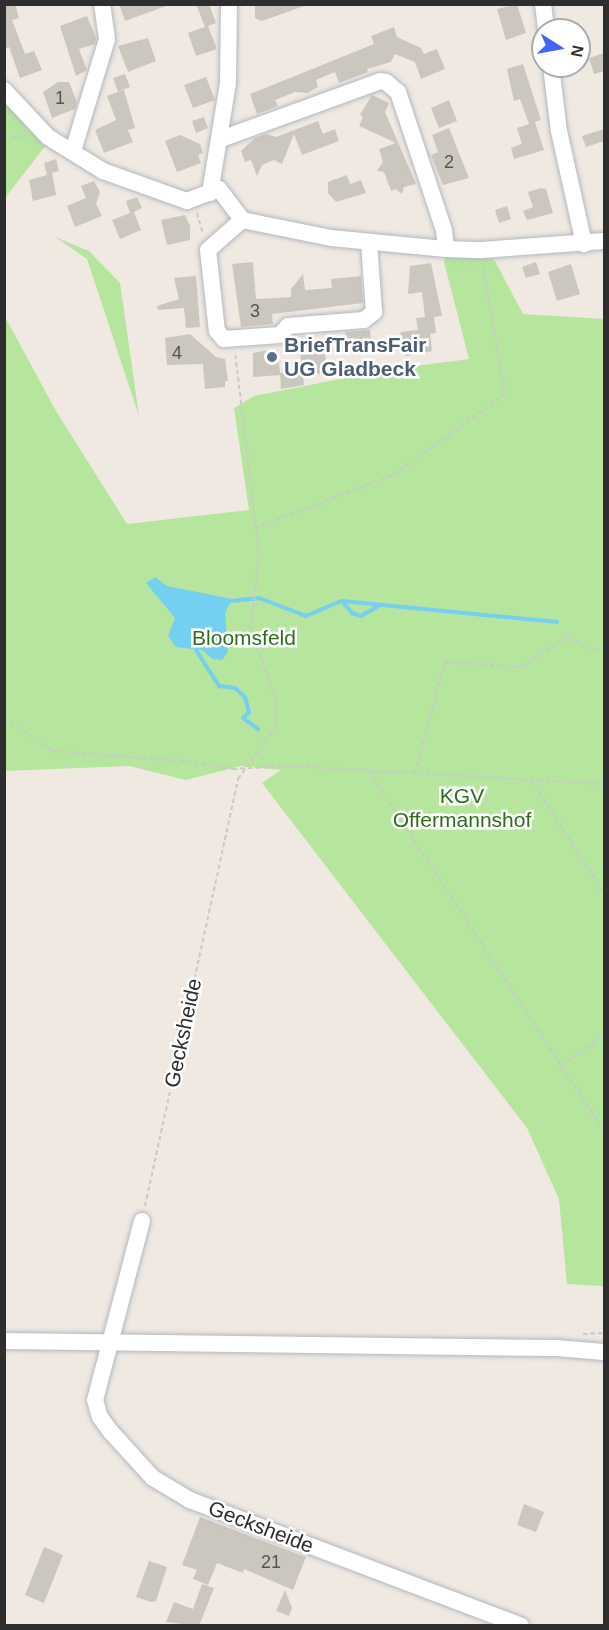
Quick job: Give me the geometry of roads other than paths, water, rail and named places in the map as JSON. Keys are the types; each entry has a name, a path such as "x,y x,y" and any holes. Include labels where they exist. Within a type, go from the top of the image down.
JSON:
{"street":[{"path":"73,151 107,39 102,4"},
{"path":"210,193 221,139 228,83 229,4"},
{"path":"552,78 559,131 584,244"},
{"path":"221,139 380,81 386,82 398,92 444,230 446,249"},
{"path":"4,90 48,137 104,171 144,188 187,201 219,189 242,220 369,242 446,249 481,250 604,241"},
{"path":"242,220 208,250 217,331 225,339 280,335 288,326 364,320 374,312 369,242"},
{"name":"Gecksheide","path":"142,1221 95,1400 100,1417 153,1478 190,1500 520,1626"},
{"path":"4,1341 556,1348 604,1352"},
{"path":"556,1348 604,1342"}],"water":[{"path":"155,577 167,586 232,599 225,613 228,652 222,660 213,659 202,650 176,647 168,636 175,618 146,583"}],"waterway":[{"path":"231,601 259,598 306,616 342,601 557,622"},
{"path":"342,601 352,613 361,616 380,605"},
{"path":"196,650 219,686 235,688 245,697 249,712 243,718 258,729"}],"place":[{"name":"BriefTransFair UG Gladbeck","path":"272,357"}],"park label":[{"name":"Bloomsfeld","path":"244,638"},
{"name":"KGV Offermannshof","path":"462,808"}]}
